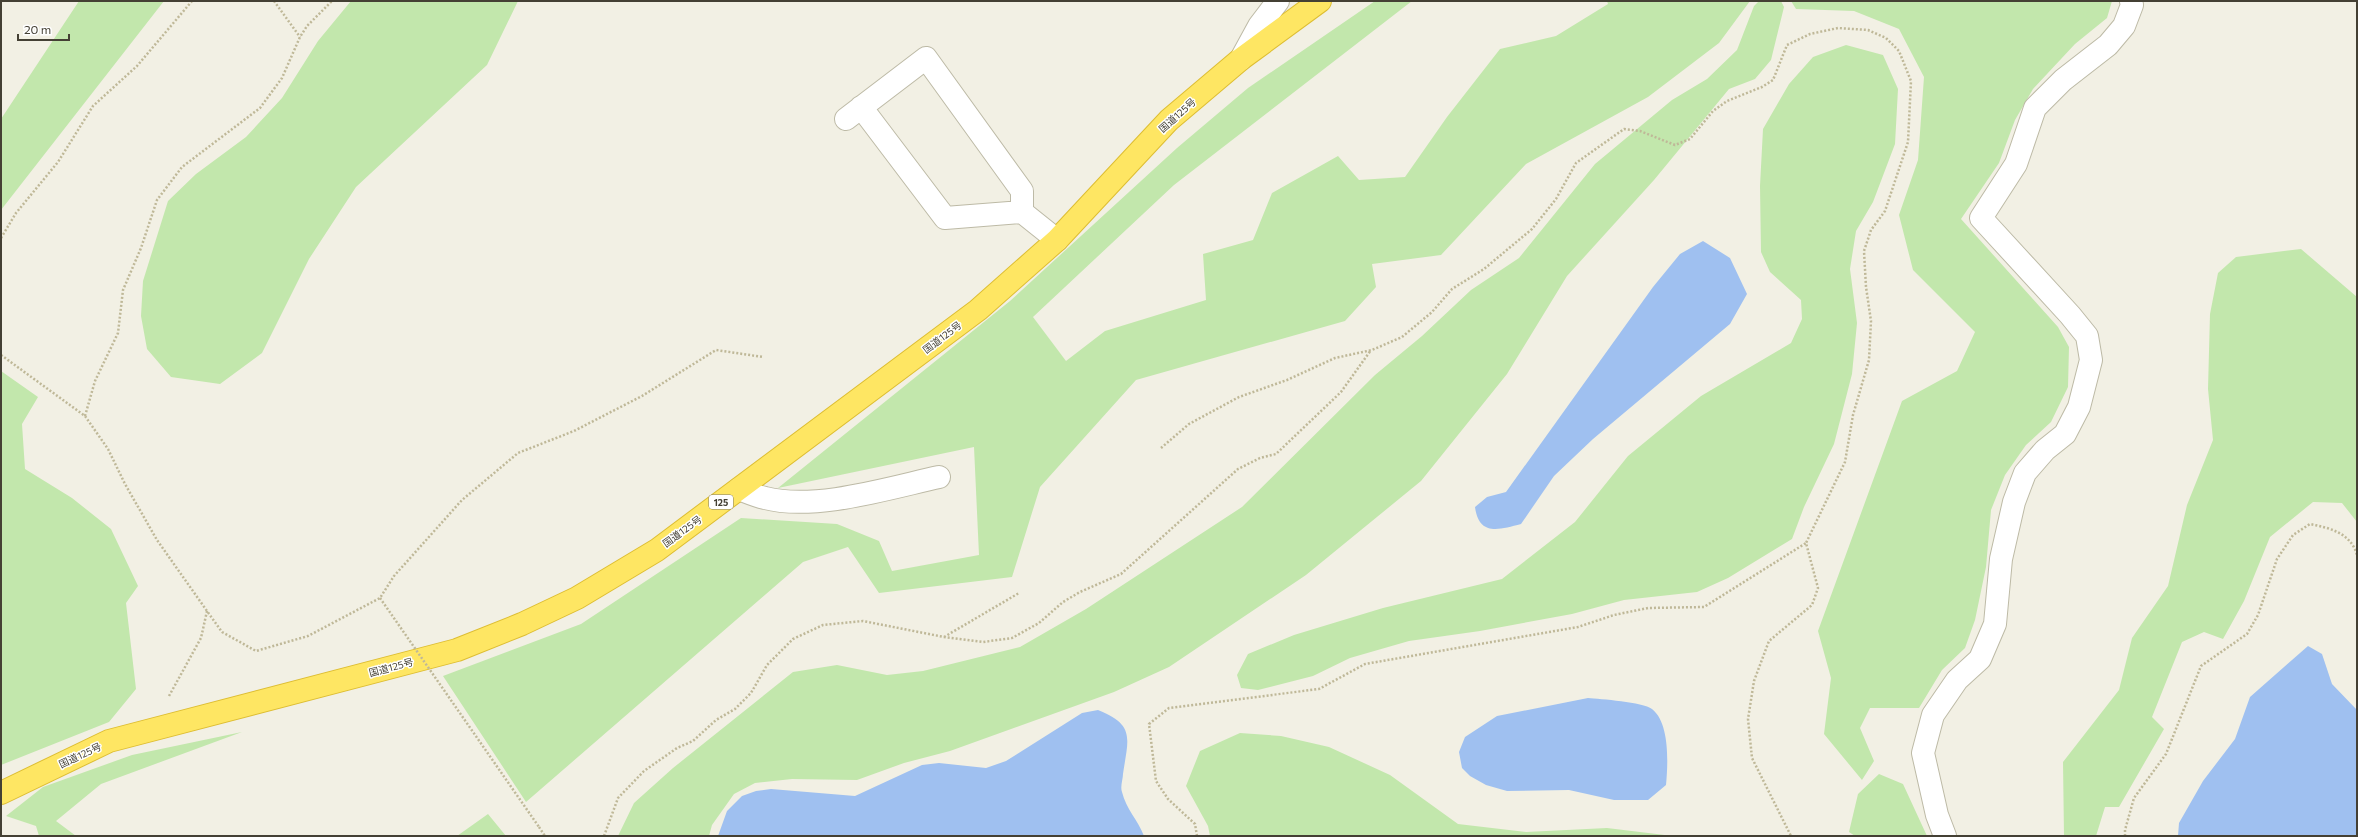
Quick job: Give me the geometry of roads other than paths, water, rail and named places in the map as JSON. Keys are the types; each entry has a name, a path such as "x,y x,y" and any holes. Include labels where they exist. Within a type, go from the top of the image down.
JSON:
{"highway":[{"name":"国道125号","path":"1,793 109,741 457,650 522,624 577,598 619,573 657,550 978,310 1057,240 1168,120 1241,59 1320,1"}],"street":[{"path":"1241,59 1259,26 1278,1"},
{"path":"1945,836 1937,815 1923,753 1933,715 1957,680 1980,658 1995,624 2001,559 2014,502 2024,473 2045,450 2065,434 2079,407 2091,360 2087,336 2070,314 1981,218 2016,164 2035,108 2063,80 2108,45 2124,26 2132,5 2131,1"},
{"path":"1022,212 1022,191 926,58 854,113 945,218 1022,212 1057,240"},
{"path":"739,489 766,498 800,502 847,497 939,477"}],"water":[{"path":"1703,241 1730,258 1747,294 1730,324 1593,439 1554,476 1521,524 1497,529 1485,527 1477,516 1475,507 1487,497 1506,492 1653,287 1680,254"},
{"path":"2308,646 2322,654 2332,684 2357,710 2357,836 2178,836 2179,823 2203,781 2235,739 2250,697"},
{"path":"1588,698 1640,704 1652,709 1658,715 1665,734 1667,755 1666,785 1648,800 1614,800 1569,790 1507,791 1486,785 1470,776 1462,768 1459,752 1465,737 1497,716"},
{"path":"1098,710 1119,721 1127,734 1127,751 1121,790 1126,804 1144,836 718,836 727,811 742,796 756,791 771,789 855,796 922,765 939,763 986,768 1006,761 1082,713"}]}
